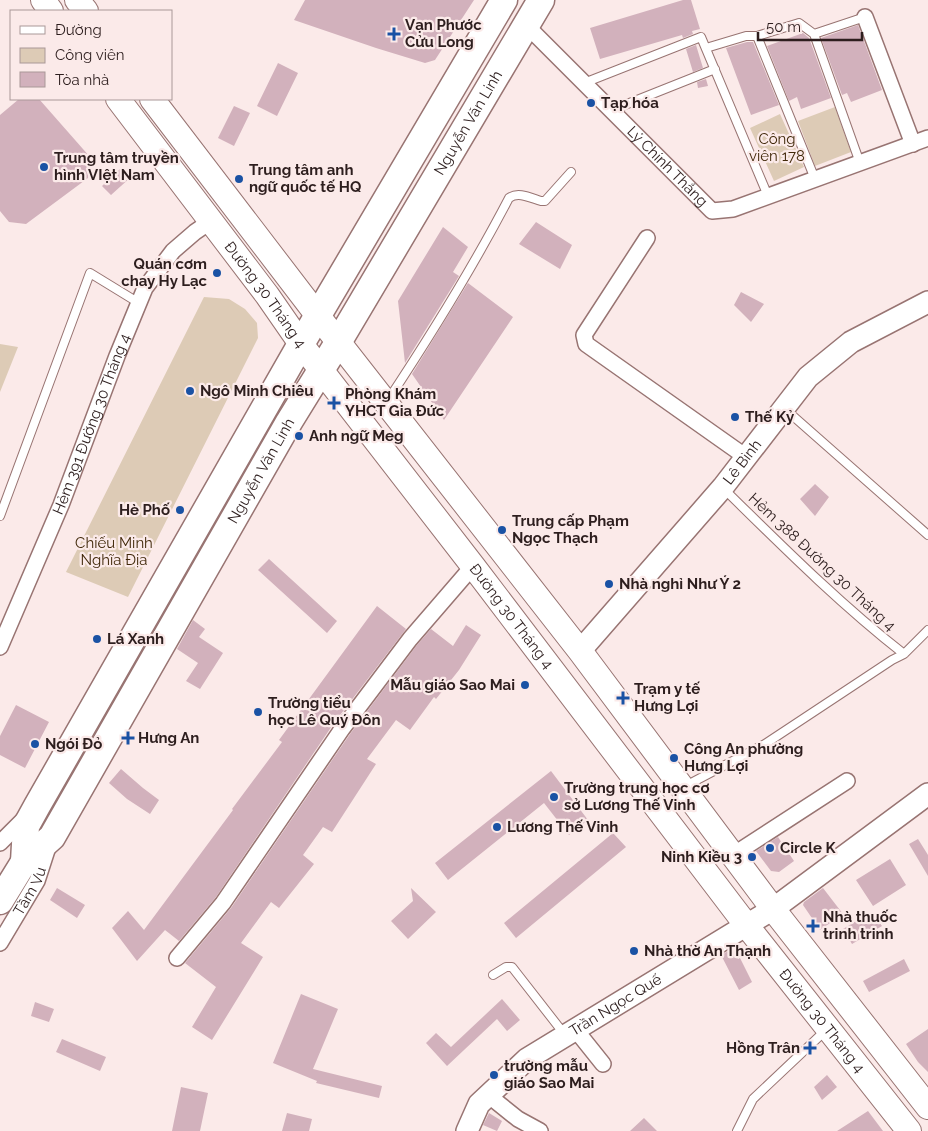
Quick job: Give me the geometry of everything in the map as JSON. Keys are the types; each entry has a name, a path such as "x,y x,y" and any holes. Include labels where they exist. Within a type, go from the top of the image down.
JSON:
{"highway":[{"name":"Nguyễn Văn Linh","path":"24,862 26,826 37,806 301,344 504,0"},
{"name":"Nguyễn Văn Linh","path":"4,894 24,862 52,837 284,431 541,0"}],"main road":[{"path":"77,0 85,10"},
{"name":"Đường 30 Tháng 4","path":"119,100 301,344 747,926 909,1131"},
{"name":"Đường 30 Tháng 4","path":"153,100 338,342 580,652 773,909 928,1107"}],"street":[{"path":"865,17 913,144"},
{"name":"Lý Chính Thắng","path":"526,24 712,211 733,209 928,138"},
{"name":"Hẻm 391 Đường 30 Tháng 4","path":"0,648 61,505 100,400 145,288 174,251 194,232 210,221"},
{"path":"647,238 584,335 586,344 746,457"},
{"name":"Lê Bình","path":"580,652 723,487 808,376 851,342 928,302"},
{"path":"176,958 223,903 342,729 399,654 473,566"},
{"path":"733,855 847,781"},
{"name":"Trần Ngọc Quế","path":"467,1131 479,1104 527,1058 773,909 928,794"},
{"path":"0,843 37,806"},
{"name":"Tầm Vu","path":"0,943 37,881 52,837"},
{"path":"570,1032 603,1064"},
{"path":"488,1095 518,1119 540,1131"}],"lane":[{"path":"814,34 865,17"},
{"path":"706,48 746,36 757,36 799,22 814,34 860,163"},
{"path":"584,83 701,36 768,196"},
{"path":"757,36 815,180"},
{"path":"612,110 715,69"},
{"path":"386,402 416,358 509,198 514,194 518,194 545,201 571,172"},
{"path":"0,516 90,273 139,303"},
{"path":"784,408 928,535"},
{"name":"Hẻm 388 Đường 30 Tháng 4","path":"723,487 789,554 811,572 864,623 904,654"},
{"path":"684,791 691,784 765,744 904,654 928,630"},
{"path":"493,975 506,967 512,967 570,1032"},
{"path":"737,1131 753,1099 827,1029"}],"green space":[{"name":"Công viên 178","path":"835,107 851,152 815,166 798,121"},
{"name":"Công viên 178","path":"780,114 804,167 774,181 750,128"},
{"name":"Chiếu Minh Nghĩa Địa","path":"204,297 229,299 245,309 257,323 258,338 128,597 66,572"},
{"path":"0,344 18,347 0,392"}],"building":[{"name":"Vạn Phước Cửu Long","path":"305,0 474,0 435,60 425,63 294,20"},
{"path":"683,0 691,0 700,29 692,31 693,34 683,38 682,35 600,59 590,28"},
{"path":"858,25 882,90 851,102 847,93 842,95 821,38"},
{"path":"803,33 809,38 831,98 801,109 797,97 789,101 767,46"},
{"path":"753,42 779,105 751,115 726,48"},
{"path":"696,45 703,68 693,72 686,49"},
{"path":"278,63 298,73 277,116 257,106"},
{"path":"706,79 708,86 698,88 697,82"},
{"name":"Trung tâm truyền hình VIệt Nam","path":"18,100 40,100 90,157 88,178 26,224 9,222 0,211 0,115"},
{"path":"234,106 250,113 234,146 218,138"},
{"path":"122,167 131,177 111,195 102,186"},
{"path":"536,222 572,245 560,269 519,244"},
{"path":"443,227 468,247 453,272 459,276 405,363 398,301"},
{"path":"468,283 513,317 444,420 412,374"},
{"path":"741,292 764,304 751,322 734,305"},
{"path":"815,484 829,497 815,516 800,499"},
{"path":"269,559 337,621 327,633 258,570"},
{"path":"377,606 406,629 334,723 216,897 179,941 165,930 137,961 112,928 128,911 144,930 282,742 279,740"},
{"path":"193,620 205,629 199,637 223,653 200,689 186,681 198,663 177,649"},
{"path":"466,625 481,635 459,670 436,699 434,697 410,730 396,720 367,759 376,764 332,832 323,827 303,855 314,864 279,908 271,902 241,943 263,957 212,1040 192,1027 216,987 185,963 231,908 350,734 417,645 431,629 453,646"},
{"path":"16,705 49,722 25,768 0,755 0,736"},
{"path":"121,769 159,800 150,814 127,799 109,783"},
{"name":"Lương Thế Vinh","path":"551,771 588,820 569,835 544,803 448,880 435,863"},
{"path":"613,833 626,847 516,938 504,923"},
{"path":"778,837 794,861 779,872 771,871 756,851"},
{"path":"918,839 928,855 928,876 909,844"},
{"path":"890,859 906,885 873,906 856,880"},
{"path":"57,888 85,905 77,918 50,900"},
{"path":"411,888 436,912 408,939 391,921 413,901"},
{"path":"823,888 843,914 820,930 803,905 804,902"},
{"path":"871,912 882,926 852,944 843,929"},
{"path":"732,949 738,959 740,958 752,982 739,990 721,955"},
{"path":"904,959 910,971 869,992 863,981"},
{"path":"301,994 338,1009 313,1069 382,1086 379,1098 316,1083 317,1081 273,1063"},
{"path":"502,999 520,1020 507,1031 497,1019 447,1066 426,1043 436,1033 451,1047"},
{"path":"35,1002 54,1009 49,1022 31,1016"},
{"path":"928,1029 928,1072 918,1062 906,1044"},
{"path":"62,1039 106,1057 100,1071 56,1052"},
{"path":"827,1075 837,1087 822,1100 814,1087"},
{"path":"181,1087 208,1093 200,1131 172,1131"},
{"path":"868,1111 883,1131 837,1131"},
{"path":"287,1113 312,1119 309,1131 282,1131"},
{"path":"489,1113 502,1121 497,1131 483,1125"},
{"path":"644,1118 657,1131 630,1131"}],"place":[{"name":"Vạn Phước Cửu Long","path":"394,34"},
{"name":"Tạp hóa","path":"591,103"},
{"name":"Trung tâm truyền hình VIệt Nam","path":"44,167"},
{"name":"Trung tâm anh ngữ quốc tế HQ","path":"239,179"},
{"name":"Quán cơm chay Hy Lạc","path":"217,273"},
{"name":"Ngô Minh Chiêu","path":"190,391"},
{"name":"Phòng Khám YHCT Gia Đức","path":"334,403"},
{"name":"Thế Kỷ","path":"735,417"},
{"name":"Anh ngữ Meg","path":"299,436"},
{"name":"Hè Phố","path":"180,510"},
{"name":"Trung cấp Phạm Ngọc Thạch","path":"502,530"},
{"name":"Nhà nghỉ Như Ý 2","path":"609,584"},
{"name":"Lá Xanh","path":"97,639"},
{"name":"Mẫu giáo Sao Mai","path":"525,685"},
{"name":"Trạm y tế Hưng Lợi","path":"623,698"},
{"name":"Trường tiểu học Lê Quý Đôn","path":"258,712"},
{"name":"Hưng An","path":"128,738"},
{"name":"Ngói Đỏ","path":"35,744"},
{"name":"Công An phường Hưng Lợi","path":"674,758"},
{"name":"Trường trung học cơ sở Lương Thế Vinh","path":"554,797"},
{"name":"Lương Thế Vinh","path":"497,827"},
{"name":"Circle K","path":"770,848"},
{"name":"Ninh Kiều 3","path":"752,857"},
{"name":"Nhà thuốc trinh trinh","path":"813,926"},
{"name":"Nhà thờ An Thạnh","path":"634,951"},
{"name":"Hồng Trân","path":"810,1048"},
{"name":"trường mẫu giáo Sao Mai","path":"494,1075"}]}
